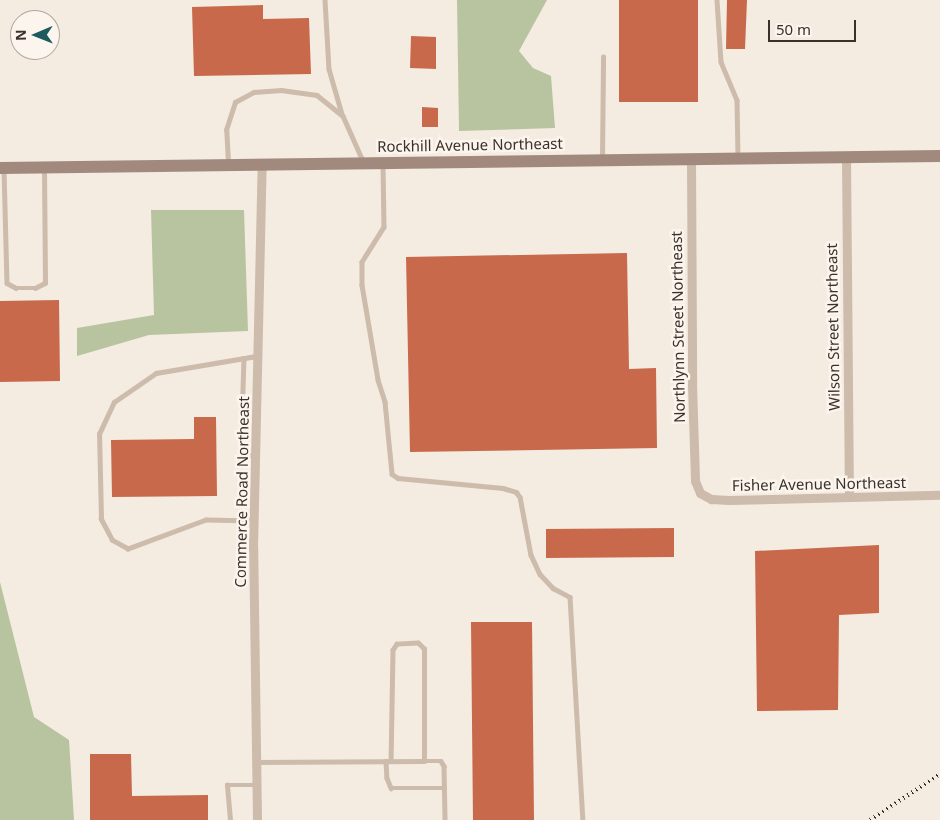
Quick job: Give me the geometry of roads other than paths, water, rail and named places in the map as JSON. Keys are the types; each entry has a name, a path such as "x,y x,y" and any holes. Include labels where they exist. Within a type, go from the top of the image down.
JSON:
{"street":[{"name":"Rockhill Avenue Northeast","path":"2,168 940,156"},
{"name":"Wilson Street Northeast","path":"846,157 849,496"},
{"name":"Northlynn Street Northeast","path":"690,159 692,384 695,481 700,493"},
{"name":"Commerce Road Northeast","path":"257,820 254,521 262,164"},
{"name":"Fisher Avenue Northeast","path":"700,493 711,499 729,500 940,495"}],"lane":[{"path":"325,0 329,69 343,116 364,162"},
{"path":"717,0 720,62 737,100 738,158"},
{"path":"602,160 603,57"},
{"path":"228,164 226,130 235,102 254,92 281,90 317,95 343,116"},
{"path":"384,162 384,227 362,262 362,285 378,380 385,402 392,474 503,488 516,492 520,498 531,555 540,574 553,588 570,597 583,820"},
{"path":"2,168 7,284 16,288 35,288 45,283 44,167"},
{"path":"254,521 206,520 128,549 112,540 101,519 99,434 114,402 156,372 257,356"},
{"path":"244,358 241,454 255,456"},
{"path":"424,761 424,649 418,643 397,644 393,650 387,778 392,788 445,788"},
{"path":"257,762 441,761 445,788 445,820"},
{"path":"230,820 227,785 257,785"}],"railway":[{"path":"870,820 940,774"}]}
